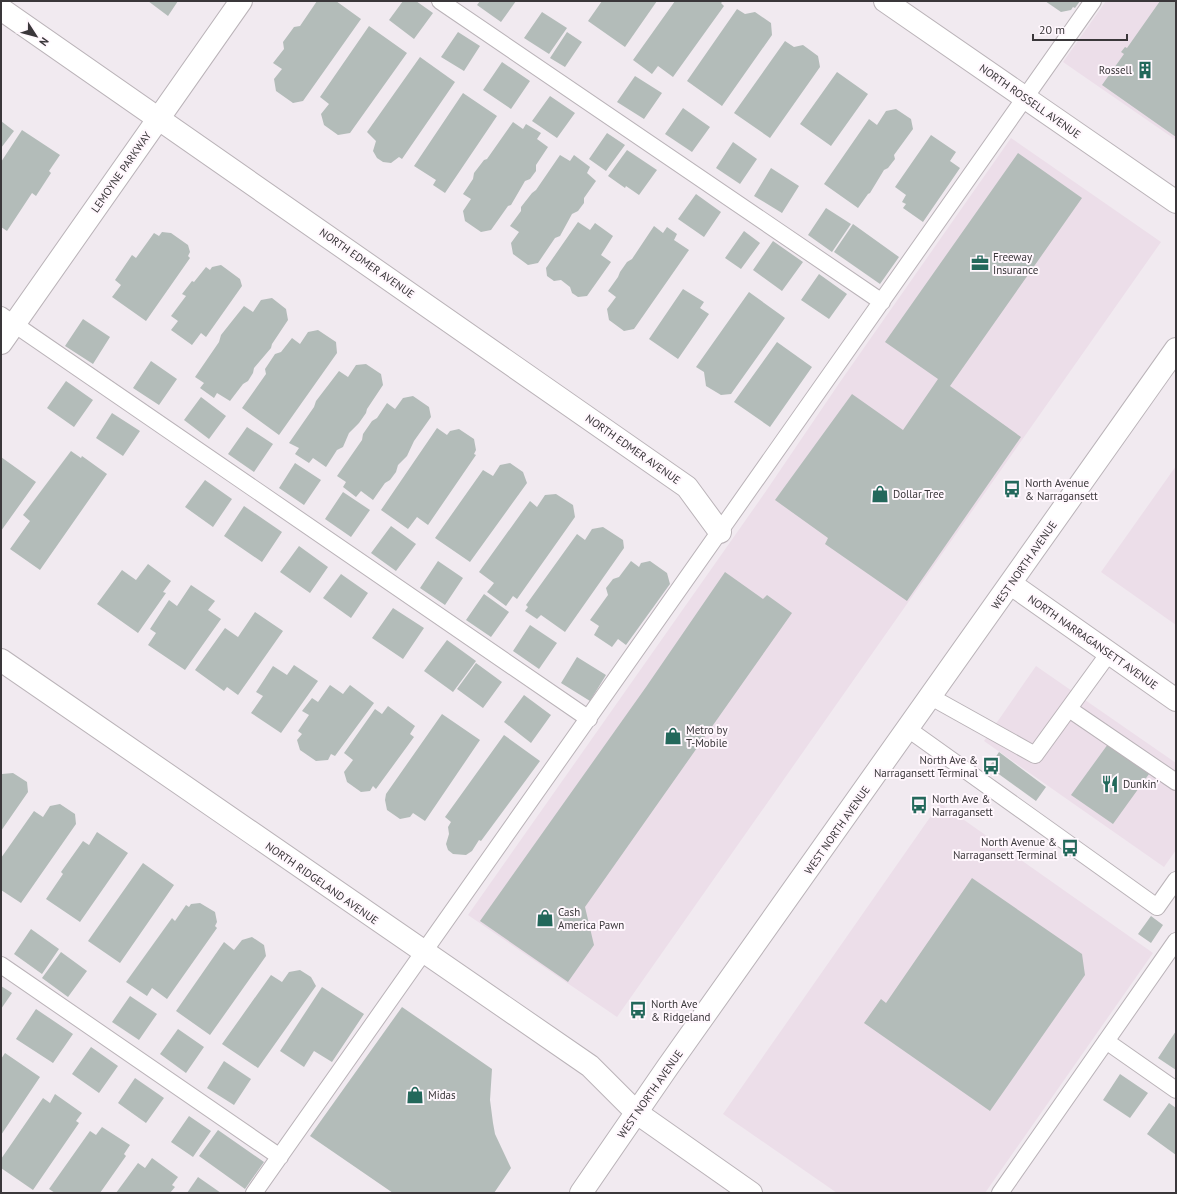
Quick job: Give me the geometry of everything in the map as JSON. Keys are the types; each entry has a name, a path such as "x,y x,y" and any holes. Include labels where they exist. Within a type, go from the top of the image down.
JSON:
{"street":[{"name":"LEMOYNE PARKWAY","path":"1,343 8,320 159,118 241,1"},
{"name":"NORTH ROSSELL AVENUE","path":"885,1 1176,202"},
{"name":"NORTH EDMER AVENUE","path":"1,9 686,487 720,532"},
{"name":"WEST NORTH AVENUE","path":"581,1193 1176,349"},
{"name":"NORTH NARRAGANSETT AVENUE","path":"1011,584 1176,700"},
{"name":"NORTH RIDGELAND AVENUE","path":"1,660 590,1066 637,1113 751,1193"}],"lane":[{"path":"440,1 882,302"},
{"path":"254,1193 1093,1"},
{"path":"8,320 589,719"},
{"path":"931,697 1035,755 1109,653"},
{"path":"1069,709 1176,782"},
{"path":"908,729 1157,907 1176,880"},
{"path":"1000,1193 1176,941"},
{"path":"1,965 280,1157"},
{"path":"1106,1041 1176,1090"}],"shaded area":[{"path":"1106,1 1176,1 1176,140 1063,62"},
{"path":"1011,138 1161,242 617,1017 468,915 764,494 840,382"},
{"path":"1176,466 1176,625 1101,572"},
{"path":"1036,666 1176,763 1176,850 1164,867 984,741"},
{"path":"940,803 1153,953 985,1193 837,1193 723,1114"}],"building":[{"path":"148,1 178,1 168,16"},
{"path":"317,1 336,1 361,19 303,101 293,103 276,91 274,79 282,69 273,63 284,49 283,42 294,27 300,26"},
{"path":"403,1 416,1 433,13 414,39 389,20"},
{"path":"480,1 516,1 501,22 477,5"},
{"path":"602,1 657,1 625,47 588,21"},
{"path":"675,1 723,1 721,3 724,6 673,77 658,66 652,74 633,60"},
{"path":"1045,1 1080,1 1075,8 1073,7 1071,10 1061,12"},
{"name":"Rossell","path":"1160,1 1176,1 1176,137 1102,85 1124,54 1121,52 1125,47 1127,48"},
{"path":"737,9 745,14 755,12 771,23 772,35 722,106 687,81"},
{"path":"542,12 567,28 549,54 524,38"},
{"path":"369,26 407,53 350,133 338,135 324,125 321,114 329,104 320,97"},
{"path":"458,32 480,46 464,71 441,57"},
{"path":"567,32 582,42 565,67 550,58"},
{"path":"785,41 794,47 803,45 818,56 820,67 770,138 734,113"},
{"path":"420,57 455,82 402,159 399,157 391,163 383,162 377,158 373,151 376,141 367,132"},
{"path":"502,62 530,81 511,109 483,90"},
{"path":"837,72 868,94 831,146 800,124"},
{"path":"635,76 662,93 644,119 617,102"},
{"path":"463,93 497,116 445,193 433,185 436,180 414,166"},
{"path":"550,96 575,113 557,138 532,121"},
{"path":"683,108 710,127 692,152 665,134"},
{"path":"896,109 911,119 913,129 894,155 895,159 888,168 884,170 870,193 858,208 824,184 869,119 877,125 886,111"},
{"path":"1,121 14,131 1,148"},
{"path":"513,122 523,129 526,124 541,133 537,139 548,147 536,165 536,171 530,179 525,181 511,205 508,206 491,230 481,232 465,221 463,211 471,199 463,194 473,179 474,173 484,160 487,159"},
{"path":"22,130 60,155 49,171 51,173 36,196 32,193 7,231 1,227 1,162"},
{"path":"607,133 625,145 606,171 589,159"},
{"path":"931,135 956,152 950,161 960,168 923,222 903,208 906,204 902,202 906,195 895,187"},
{"path":"733,142 757,159 740,184 716,168"},
{"path":"627,150 657,170 639,195 626,186 625,188 608,176"},
{"path":"1018,153 1082,198 950,386 1021,437 907,601 825,544 828,538 775,500 852,394 903,430 938,379 885,342"},
{"path":"560,155 570,161 574,155 590,167 587,173 596,181 584,198 584,203 578,211 572,214 560,236 555,238 538,263 528,265 513,254 511,243 519,232 510,226 521,211 521,207 536,190"},
{"path":"771,168 799,186 782,213 754,196"},
{"path":"696,194 721,212 704,237 678,219"},
{"path":"826,208 851,224 832,252 808,235"},
{"path":"578,222 590,230 595,223 613,236 601,255 611,262 587,296 578,297 572,293 570,287 561,280 554,281 547,276 546,268"},
{"path":"853,224 899,257 880,284 834,252"},
{"path":"654,226 663,233 667,227 677,234 674,240 689,250 634,329 624,331 609,320 607,309 616,297 608,291 627,262 632,259"},
{"path":"744,231 760,243 741,269 725,258"},
{"path":"162,232 171,233 188,245 190,252 188,256 190,258 146,321 112,297 121,285 115,280 132,255 136,258 154,233 159,236"},
{"path":"773,241 803,262 782,291 753,270"},
{"path":"221,265 240,279 242,286 206,337 201,333 192,345 171,330 178,321 171,316 186,296 182,294 192,281 194,282 206,267 210,270 212,267"},
{"path":"819,274 847,294 829,319 801,300"},
{"path":"683,289 704,302 700,308 709,314 678,359 649,339"},
{"path":"749,292 785,318 731,394 721,395 706,386 704,372 696,367"},
{"path":"272,298 286,309 288,320 272,344 271,348 254,368 248,381 243,384 230,401 217,393 214,398 200,388 204,383 195,377 219,342 221,335 244,306 253,312 261,300"},
{"path":"83,319 110,337 93,364 65,346"},
{"path":"318,330 336,342 337,353 279,435 242,408 266,374 265,369 275,354 281,352 292,338 300,344 308,332"},
{"path":"777,342 812,367 770,427 734,402"},
{"path":"151,361 177,379 159,405 133,388"},
{"path":"366,364 381,374 383,385 359,423 349,433 343,447 337,450 326,467 313,458 309,463 295,454 299,448 289,443 314,407 316,401 339,371 348,377 356,365"},
{"path":"66,381 93,400 74,427 47,408"},
{"path":"413,396 429,407 431,417 414,441 407,456 398,465 396,472 390,480 385,483 373,500 361,491 356,497 343,487 346,482 337,476 362,440 363,434 372,421 377,418 387,403 395,409 403,398"},
{"path":"201,397 226,416 209,439 184,420"},
{"path":"112,413 140,431 123,456 96,438"},
{"path":"247,427 273,444 254,472 228,454"},
{"path":"437,428 447,435 450,431 459,429 474,439 476,450 474,454 476,455 428,525 417,517 408,529 381,510"},
{"path":"71,451 81,458 82,456 107,474 40,570 10,549 30,521 23,515"},
{"path":"1,457 36,482 1,531"},
{"path":"295,463 321,480 304,505 279,488"},
{"path":"510,463 523,472 527,483 470,562 435,538 483,470 493,476 500,465"},
{"path":"205,480 232,499 213,527 185,507"},
{"path":"343,492 370,510 351,537 325,519"},
{"path":"556,494 573,505 575,517 517,599 513,596 506,606 487,592 494,583 479,572 530,501 537,507 545,495"},
{"path":"244,506 282,532 262,562 224,536"},
{"path":"391,526 416,544 396,571 371,553"},
{"path":"603,527 623,540 624,548 565,632 541,615 537,619 525,611 528,607 526,605 577,534 585,540 592,529"},
{"path":"299,546 328,567 310,593 280,572"},
{"path":"438,561 463,578 445,605 420,588"},
{"path":"631,561 639,567 641,563 650,561 667,573 670,584 626,645 618,639 612,647 594,635 599,626 590,620 608,595 606,588 613,579 619,577"},
{"path":"148,564 171,581 163,592 166,593 138,633 97,604 122,570 136,580"},
{"path":"725,572 763,599 767,595 792,613 585,907 594,945 568,982 480,921 646,687"},
{"path":"341,574 368,593 351,618 323,598"},
{"path":"191,585 215,601 208,610 221,619 185,670 148,645 156,633 150,629 169,600 177,606"},
{"path":"484,594 509,612 491,637 466,620"},
{"path":"393,608 424,628 403,659 372,638"},
{"path":"255,612 283,631 238,695 227,687 224,691 195,670 225,628 238,637"},
{"path":"530,625 557,643 539,669 513,651"},
{"path":"447,640 476,661 453,692 424,671"},
{"path":"577,657 606,675 590,701 561,683"},
{"path":"476,663 502,682 483,708 457,689"},
{"path":"294,665 318,681 281,733 251,713 263,696 256,692 273,666 287,675"},
{"path":"330,685 343,694 350,685 374,703 335,756 331,754 328,760 316,761 300,750 297,740 302,734 298,731 309,715 302,711 312,698 318,702"},
{"path":"524,695 551,715 531,743 504,722"},
{"path":"388,706 415,726 410,734 414,737 376,789 373,786 370,791 361,792 347,782 344,772 353,760 344,753 375,709 382,714"},
{"path":"442,714 480,740 425,821 413,813 410,817 400,819 387,810 385,800 386,794"},
{"path":"504,735 540,761 472,851 466,855 453,854 448,850 446,844 449,834 448,827 451,822 445,817"},
{"name":"Dunkin'","path":"1108,744 1149,774 1113,824 1071,795"},
{"path":"999,752 1046,787 1036,801 989,767"},
{"path":"13,773 27,782 28,792 1,831 1,776 2,774"},
{"path":"60,804 75,814 76,824 21,903 1,890 1,858 34,811 43,817 50,806"},
{"path":"97,832 128,853 80,922 46,899 63,874 61,872 83,841 89,845"},
{"path":"143,863 174,885 120,963 88,941"},
{"path":"972,878 1082,954 1085,975 990,1111 864,1023 881,999 886,1003"},
{"path":"200,903 215,912 217,922 215,926 217,928 167,999 152,988 147,996 126,982 172,918 175,921 186,905 189,907 191,904"},
{"path":"1151,916 1163,925 1151,943 1138,934"},
{"path":"31,929 59,949 42,974 14,954"},
{"path":"252,937 264,945 266,956 210,1035 176,1011 224,942 234,950 242,940"},
{"path":"61,952 87,971 68,997 42,978"},
{"path":"300,970 311,977 316,986 258,1068 222,1044 271,975 282,982 289,972"},
{"path":"1,986 12,993 1,1009"},
{"path":"322,987 364,1014 332,1062 314,1051 304,1067 280,1051"},
{"path":"130,996 157,1014 139,1040 112,1022"},
{"name":"Midas","path":"402,1007 492,1069 490,1100 495,1134 511,1168 494,1193 393,1193 310,1136"},
{"path":"36,1009 73,1034 53,1063 16,1039"},
{"path":"178,1029 204,1047 186,1073 160,1054"},
{"path":"1176,1031 1176,1070 1158,1058"},
{"path":"91,1047 118,1066 99,1093 72,1074"},
{"path":"5,1053 40,1077 1,1135 1,1059"},
{"path":"224,1061 251,1079 234,1105 207,1088"},
{"path":"1120,1074 1148,1093 1130,1118 1103,1100"},
{"path":"135,1078 164,1098 146,1123 118,1103"},
{"path":"55,1094 82,1113 76,1121 79,1123 33,1190 1,1168 1,1159 43,1098 50,1103"},
{"path":"1169,1103 1176,1108 1176,1155 1147,1134"},
{"path":"189,1116 211,1131 193,1157 171,1142"},
{"path":"102,1127 130,1145 124,1154 126,1156 100,1193 55,1193 49,1189 90,1131 96,1135"},
{"path":"218,1130 264,1162 245,1189 199,1156"},
{"path":"152,1158 178,1177 172,1185 175,1187 170,1193 116,1193 138,1163 145,1168"},
{"path":"198,1177 221,1193 187,1193"}],"place":[{"name":"Rossell","path":"1145,70"},
{"name":"Freeway Insurance","path":"980,263"},
{"name":"North Avenue & Narragansett","path":"1012,489"},
{"name":"Dollar Tree","path":"880,494"},
{"name":"Metro by T-Mobile","path":"673,736"},
{"name":"North Ave & Narragansett Terminal","path":"991,766"},
{"name":"Dunkin'","path":"1110,784"},
{"name":"North Ave & Narragansett","path":"919,805"},
{"name":"North Avenue & Narragansett Terminal","path":"1070,848"},
{"name":"Cash America Pawn","path":"545,918"},
{"name":"North Ave & Ridgeland","path":"638,1010"},
{"name":"Midas","path":"415,1095"}]}
